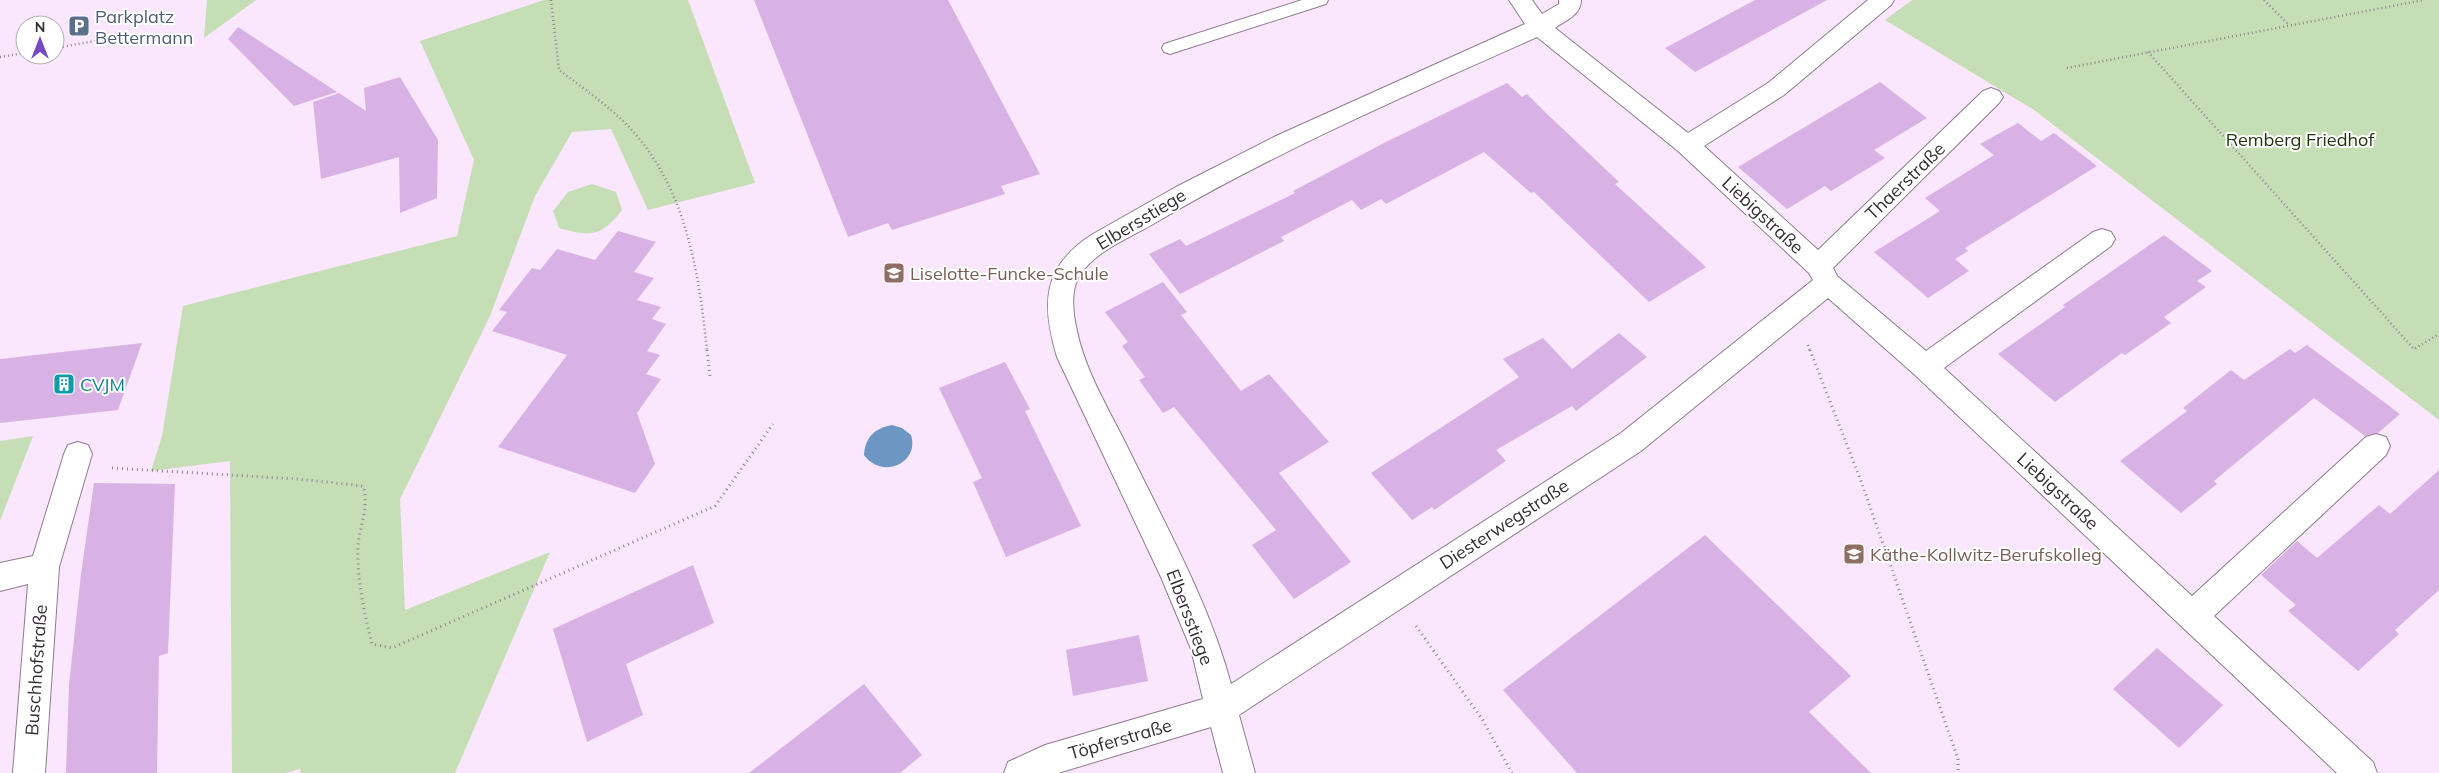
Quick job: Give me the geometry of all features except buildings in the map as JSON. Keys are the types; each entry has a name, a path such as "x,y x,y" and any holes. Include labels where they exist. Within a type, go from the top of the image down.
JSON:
{"street":[{"name":"Liebigstraße","path":"1520,0 1539,27 1687,145 1823,275 1925,367 2361,773"},
{"path":"1539,27 1570,7 1570,0"},
{"path":"1687,145 1776,89 1883,0"},
{"name":"Elbersstiege","path":"1221,709 1206,649 1178,582 1075,369 1064,338 1061,311 1066,277 1079,258 1091,249 1180,195 1289,140 1539,27"},
{"name":"Thaerstraße","path":"1823,275 1992,97"},
{"path":"1925,367 2102,239"},
{"name":"Diesterwegstraße","path":"1221,709 1631,442 1795,312 1823,275"},
{"path":"2192,616 2376,446"},
{"name":"Buschhofstraße","path":"29,773 44,567 77,460"},
{"path":"0,577 44,567"},
{"path":"1221,709 1239,773"},
{"name":"Töpferstraße","path":"1020,773 1044,761 1221,709"}],"lane":[{"path":"1170,48 1320,0"}],"path":[{"path":"551,0 559,70 610,109 638,137 660,169 680,216 696,267 710,376"},
{"path":"2264,0 2288,24"},
{"path":"2067,68 2288,24 2424,0"},
{"path":"65,46 129,35"},
{"path":"2148,52 2414,349 2439,334"},
{"path":"0,57 15,55"},
{"path":"1795,312 1861,482 1958,759 1958,773"},
{"path":"77,460 363,486 368,498 358,544 360,595 372,644 392,648 715,506 773,424"},
{"path":"1395,594 1482,720 1512,773"}],"green space":[{"path":"207,0 256,0 204,38"},
{"path":"544,0 688,0 755,183 648,210 611,129 572,132 535,196 490,316 400,499 405,610 550,552 455,773 301,773 300,769 286,773 232,773 230,461 151,471 162,436 183,306 457,236 474,160 420,41"},
{"name":"Remberg Friedhof","path":"1912,0 2439,0 2439,420 2034,110 1885,20"},
{"path":"592,184 616,192 622,210 608,225 595,232 579,233 559,228 553,211 568,192"},
{"path":"33,436 0,521 0,441"}],"water":[{"path":"892,425 902,428 911,435 912,445 910,453 898,465 880,466 864,455 866,443 876,431"}],"place":[{"name":"Parkplatz Bettermann","path":"79,26"},
{"name":"Liselotte-Funcke-Schule","path":"894,273"},
{"name":"CVJM","path":"64,384"},
{"name":"Käthe-Kollwitz-Berufskolleg","path":"1854,554"}]}
